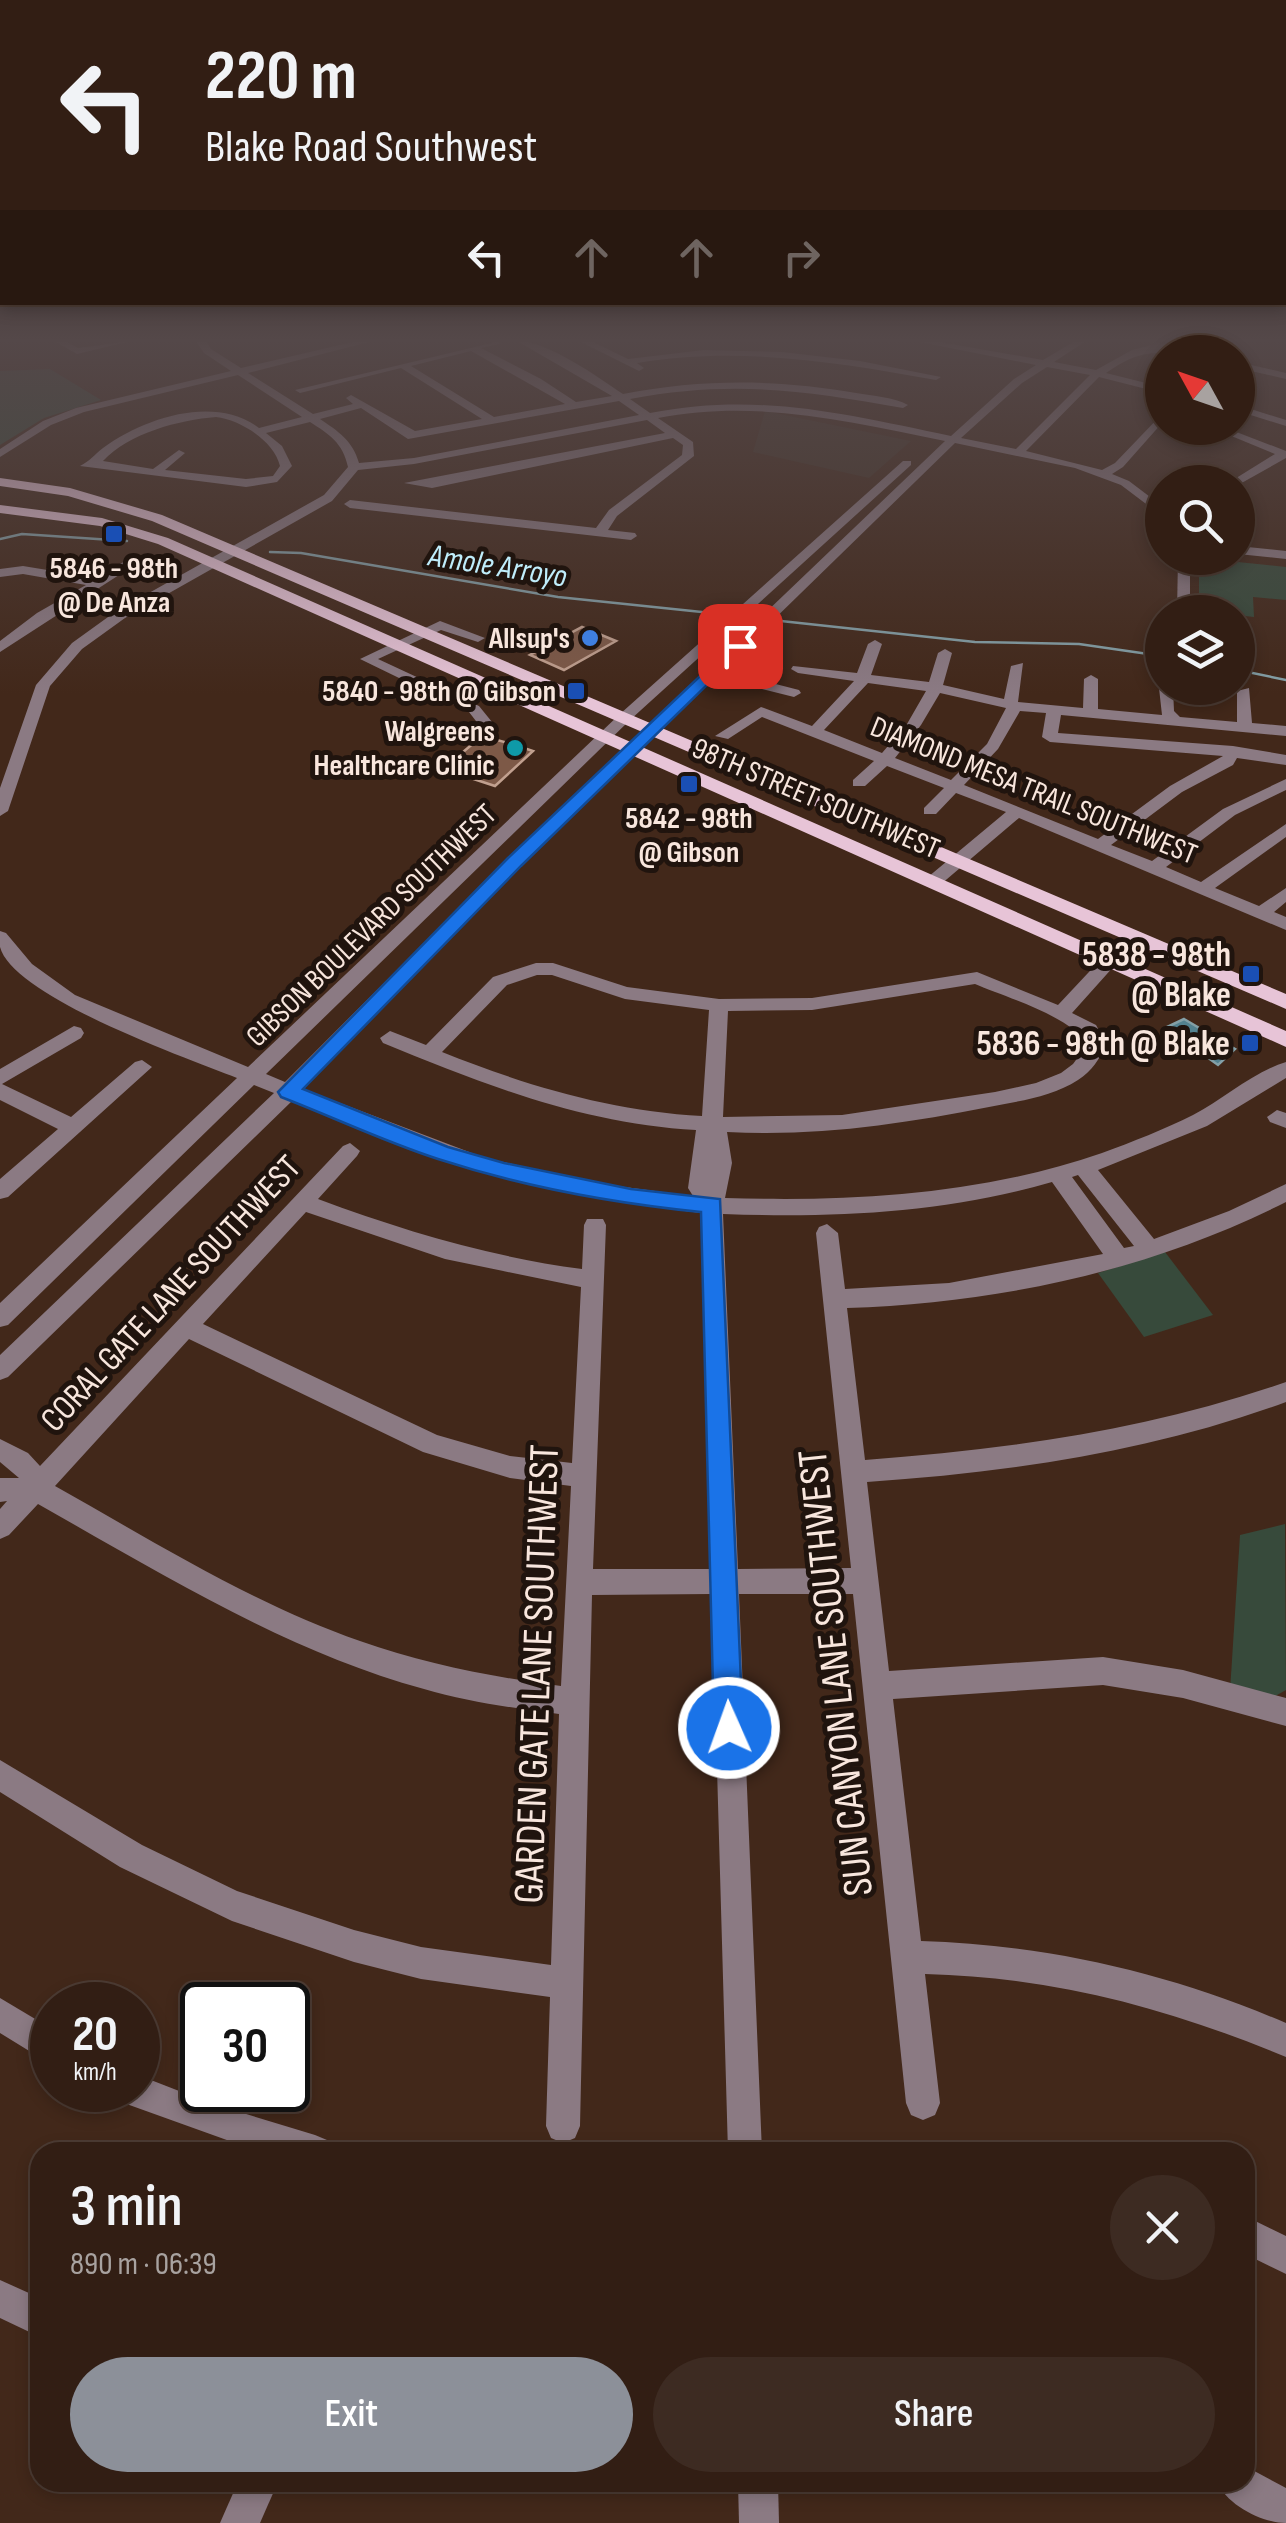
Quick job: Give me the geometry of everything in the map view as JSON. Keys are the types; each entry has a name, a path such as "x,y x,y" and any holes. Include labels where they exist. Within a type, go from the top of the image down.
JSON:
{"main road":[{"name":"98TH STREET SOUTHWEST","path":"0,482 108,500 625,717 1286,1002"},
{"name":"98TH STREET SOUTHWEST","path":"0,509 122,527 212,564 1286,1040"}],"street":[{"path":"97,459 92,464 246,483 276,483 285,472 284,459"},
{"path":"155,473 171,459"},
{"path":"351,459 354,467"},
{"path":"0,811 33,708 43,684 59,664 120,615 328,498 354,467 425,459"},
{"path":"410,483 432,484 558,459"},
{"path":"600,532 613,513 684,459"},
{"name":"GIBSON BOULEVARD SOUTHWEST","path":"0,1370 625,717 921,459"},
{"name":"GIBSON BOULEVARD SOUTHWEST","path":"0,1318 270,1084 653,729 924,459"},
{"path":"1042,459 1105,474 1145,499"},
{"path":"1105,474 1125,459"},
{"path":"384,508 410,483 414,461"},
{"path":"524,466 540,479"},
{"path":"350,504 631,536"},
{"path":"1255,550 1285,550"},
{"path":"0,648 42,616 130,564"},
{"path":"0,572 22,570 100,584"},
{"path":"478,638 446,625 419,632 367,659 474,709 484,722"},
{"path":"815,731 863,679 875,644"},
{"path":"858,783 880,766 882,758 917,725 938,688 945,653"},
{"path":"930,811 993,746 1012,706 1018,666"},
{"path":"723,736 767,713 794,693 806,670 938,688 1012,706 1286,731"},
{"path":"732,677 794,693"},
{"path":"1090,714 1091,678"},
{"path":"1167,705 1174,719"},
{"path":"1244,705 1245,726"},
{"path":"1054,710 1050,737 1142,749 1233,751 1286,760"},
{"name":"DIAMOND MESA TRAIL SOUTHWEST","path":"767,713 1286,924"},
{"path":"1100,846 1176,789 1227,762 1233,751"},
{"path":"1154,868 1228,812 1286,784"},
{"path":"934,881 1018,812"},
{"path":"1204,888 1286,830"},
{"path":"1262,913 1286,893"},
{"path":"0,937 6,958 68,999 442,1152 504,1171 614,1194 712,1205 869,1204 950,1195 1058,1173 1144,1146 1197,1121 1286,1069"},
{"path":"1054,1011 1102,957"},
{"path":"390,1038 500,1083 586,1108 712,1122 814,1123 919,1116 1039,1089 1075,1074 1091,1061 1098,1045 1088,1030 1054,1011 977,978 812,1004 719,1005 625,993 553,969 528,970 500,981 430,1054"},
{"path":"719,1005 712,1122 720,1134 699,1188 712,1205 745,2142"},
{"path":"0,1078 74,1033"},
{"path":"0,1191 142,1067"},
{"path":"0,1091 72,1127"},
{"name":"CORAL GATE LANE SOUTHWEST","path":"0,1527 350,1151"},
{"path":"1084,1166 1149,1249"},
{"path":"1058,1173 1118,1258"},
{"path":"837,1299 952,1291 1118,1258 1286,1192"},
{"path":"302,1202 431,1248 519,1270 592,1280"},
{"path":"1089,1217 1118,1208"},
{"name":"GARDEN GATE LANE SOUTHWEST","path":"563,2126 574,1702 594,1224"},
{"name":"SUN CANYON LANE SOUTHWEST","path":"828,1234 923,2103"},
{"path":"186,1327 432,1444 510,1467 585,1476"},
{"path":"856,1472 1028,1457 1125,1439 1221,1415 1286,1392"},
{"path":"2,1454 22,1460 31,1470 36,1488"},
{"path":"0,1490 36,1488 230,1599 350,1654 424,1677 574,1702"},
{"path":"580,1582 868,1581"},
{"path":"879,1686 1103,1671 1183,1684 1286,1712"},
{"path":"0,1776 131,1856 232,1905 354,1946 421,1963 567,1983"},
{"path":"908,1958 1022,1962 1102,1977 1246,2022 1286,2040"},
{"path":"0,2014 30,2034"},
{"path":"160,2101 282,2142"},
{"path":"1255,2239 1286,2256"},
{"path":"0,2298 30,2313"},
{"path":"240,2523 254,2492"},
{"path":"758,2492 759,2523"},
{"path":"1254,2492 1286,2510"}],"shaded area":[{"path":"783,459 891,459 869,478"}],"green space":[{"path":"1255,564 1286,567 1286,600 1255,595 1199,595 1199,575 1255,575"},
{"path":"1165,1252 1213,1315 1144,1337 1098,1273"},
{"path":"1285,1524 1286,1690 1268,1700 1230,1691 1240,1535"}],"water":[{"path":"1184,1019 1235,1049 1218,1065 1200,1052 1199,1041 1169,1026"}],"building":[{"path":"582,627 616,641 564,670 530,655"},
{"path":"482,736 533,751 495,786 443,769"}],"waterway":[{"name":"Amole Arroyo","path":"0,539 22,534 127,541"},
{"name":"Amole Arroyo","path":"270,552 301,553 558,597 721,614"},
{"name":"Amole Arroyo","path":"781,621 975,642 1079,644 1145,654"},
{"name":"Amole Arroyo","path":"1255,674 1286,680"}],"place":[{"name":"5846 - 98th @ De Anza","path":"114,534"},
{"name":"Allsup's","path":"590,638"},
{"name":"5840 - 98th @ Gibson","path":"576,691"},
{"name":"Walgreens Healthcare Clinic","path":"515,748"},
{"name":"5842 - 98th @ Gibson","path":"689,784"},
{"name":"5838 - 98th @ Blake","path":"1251,974"},
{"name":"5836 - 98th @ Blake","path":"1250,1043"}],"route":[{"path":"729,1728 712,1205 631,1197 504,1171 442,1152 288,1092 514,862 740,646"}]}
